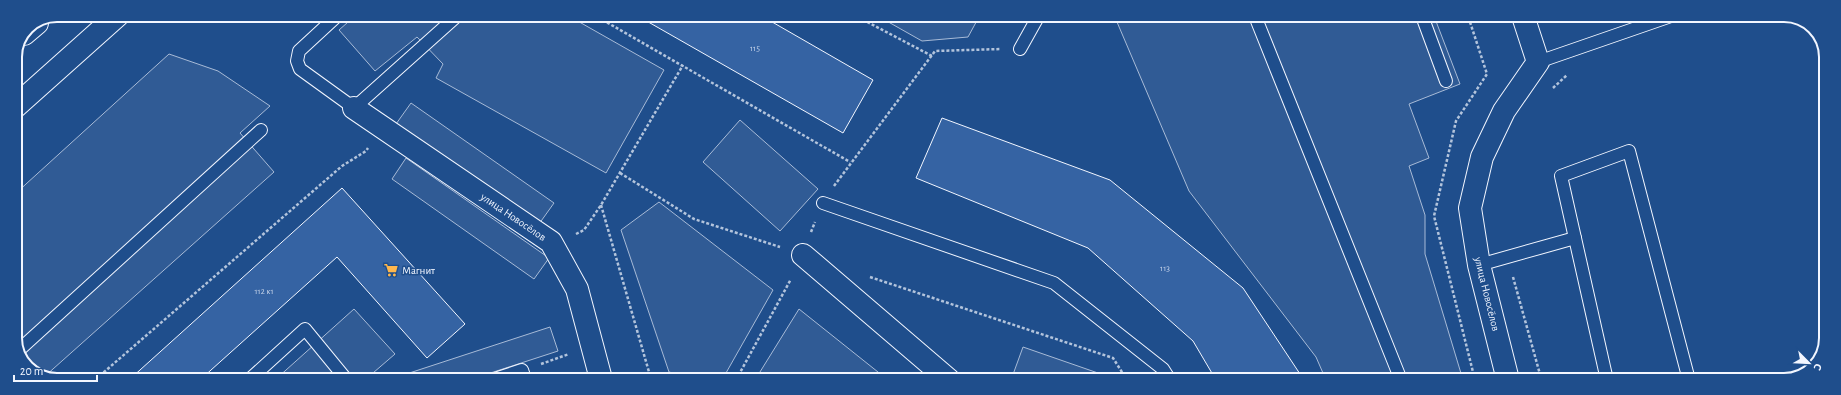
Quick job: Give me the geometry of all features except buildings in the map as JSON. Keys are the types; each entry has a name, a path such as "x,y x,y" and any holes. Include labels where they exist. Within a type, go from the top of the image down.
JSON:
{"main road":[{"path":"22,100 110,22"},
{"path":"1525,22 1538,62"},
{"name":"улица Новосёлов","path":"1506,373 1479,265 1470,208 1482,157 1504,111 1538,62"},
{"name":"улица Новосёлов","path":"354,108 551,242 577,289 599,373"},
{"path":"803,255 940,373"}],"lane":[{"path":"330,22 299,51 297,60 300,69 354,108 450,22"},
{"path":"1020,49 1035,22"},
{"path":"1257,22 1398,373"},
{"path":"1424,22 1446,81"},
{"path":"1538,62 1655,22"},
{"path":"23,346 261,130"},
{"path":"1605,373 1561,176 1629,151 1687,373"},
{"path":"823,203 1054,283 1163,369 1166,373"},
{"path":"1479,265 1575,238"},
{"path":"257,373 305,329 341,373"}],"path":[{"path":"606,22 850,162"},
{"path":"867,22 932,56"},
{"path":"740,373 788,287 803,255 823,203 850,162 935,51 1020,49"},
{"path":"553,245 584,230 601,205 683,65"},
{"path":"1549,92 1569,73"},
{"path":"103,373 342,166 366,151 383,128"},
{"path":"620,173 694,219 803,255"},
{"path":"601,205 649,373"},
{"path":"1508,257 1540,373"},
{"path":"863,275 1113,358 1122,373"},
{"path":"528,373 592,346"}],"shaded area":[{"path":"348,22 579,22 664,70 606,173 436,78 443,64 417,37 375,71 339,30"},
{"path":"888,22 976,22 968,37 922,41"},
{"path":"1117,22 1436,22 1460,84 1409,104 1429,158 1409,166 1425,215 1425,254 1461,373 1323,373 1316,357 1189,191"},
{"path":"169,54 218,71 270,106 240,133 274,172 50,372 40,368 31,361 25,351 22,340 22,188"},
{"path":"411,103 554,203 539,224 396,124"},
{"path":"740,120 818,189 780,231 703,162"},
{"path":"406,158 549,258 534,279 392,179"},
{"path":"659,202 773,290 726,373 669,372 621,230"},
{"path":"354,309 395,354 373,373 283,373"},
{"path":"799,309 879,373 759,373"},
{"path":"550,327 558,351 490,373 409,373"},
{"path":"1023,347 1098,373 1014,373"}],"place":[{"name":"Магнит","path":"391,270"}]}
